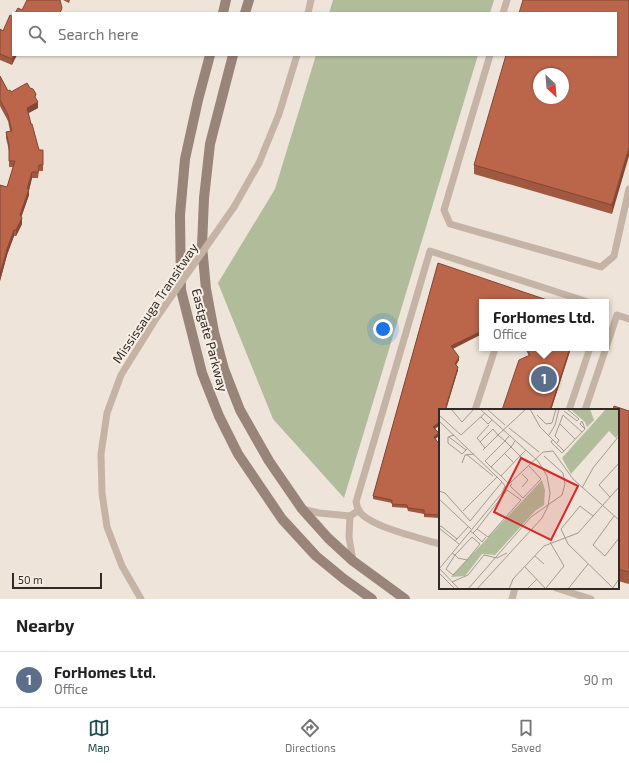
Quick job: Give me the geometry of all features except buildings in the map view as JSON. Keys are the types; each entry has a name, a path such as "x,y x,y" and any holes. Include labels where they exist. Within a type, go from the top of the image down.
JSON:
{"main road":[{"path":"223,12 226,0"},
{"path":"245,12 249,0"},
{"name":"Eastgate Parkway","path":"210,56 198,100 185,160 180,215 181,290 202,373 218,416 238,454 282,518 316,556 372,599"},
{"name":"Eastgate Parkway","path":"233,56 209,152 204,198 202,246 206,289 214,332 224,369 240,410 269,461 302,509 328,538 353,562 405,599"}],"lane":[{"path":"308,12 311,0"},
{"path":"503,12 507,0"},
{"name":"Mississauga Transitway","path":"141,599 122,566 107,527 102,493 102,454 107,413 121,375 157,317 234,207 258,162 279,114 297,56"},
{"path":"490,56 444,210 450,224 601,267 614,256 629,189"},
{"path":"439,544 378,525 367,518 359,510 356,502 430,251 579,299"},
{"path":"609,339 617,315 629,319"},
{"path":"569,409 589,351"},
{"path":"584,409 605,351"},
{"path":"475,409 494,352"},
{"path":"302,509 319,513 350,516 359,510"},
{"path":"350,516 349,537 353,562"},
{"path":"512,599 515,589"},
{"path":"559,589 591,599"}],"green space":[{"path":"333,0 494,0 490,12 329,12"},
{"path":"316,56 478,56 344,498 273,419 218,283 275,189"}],"place":[{"name":"ForHomes Ltd.","path":"544,379"}]}
